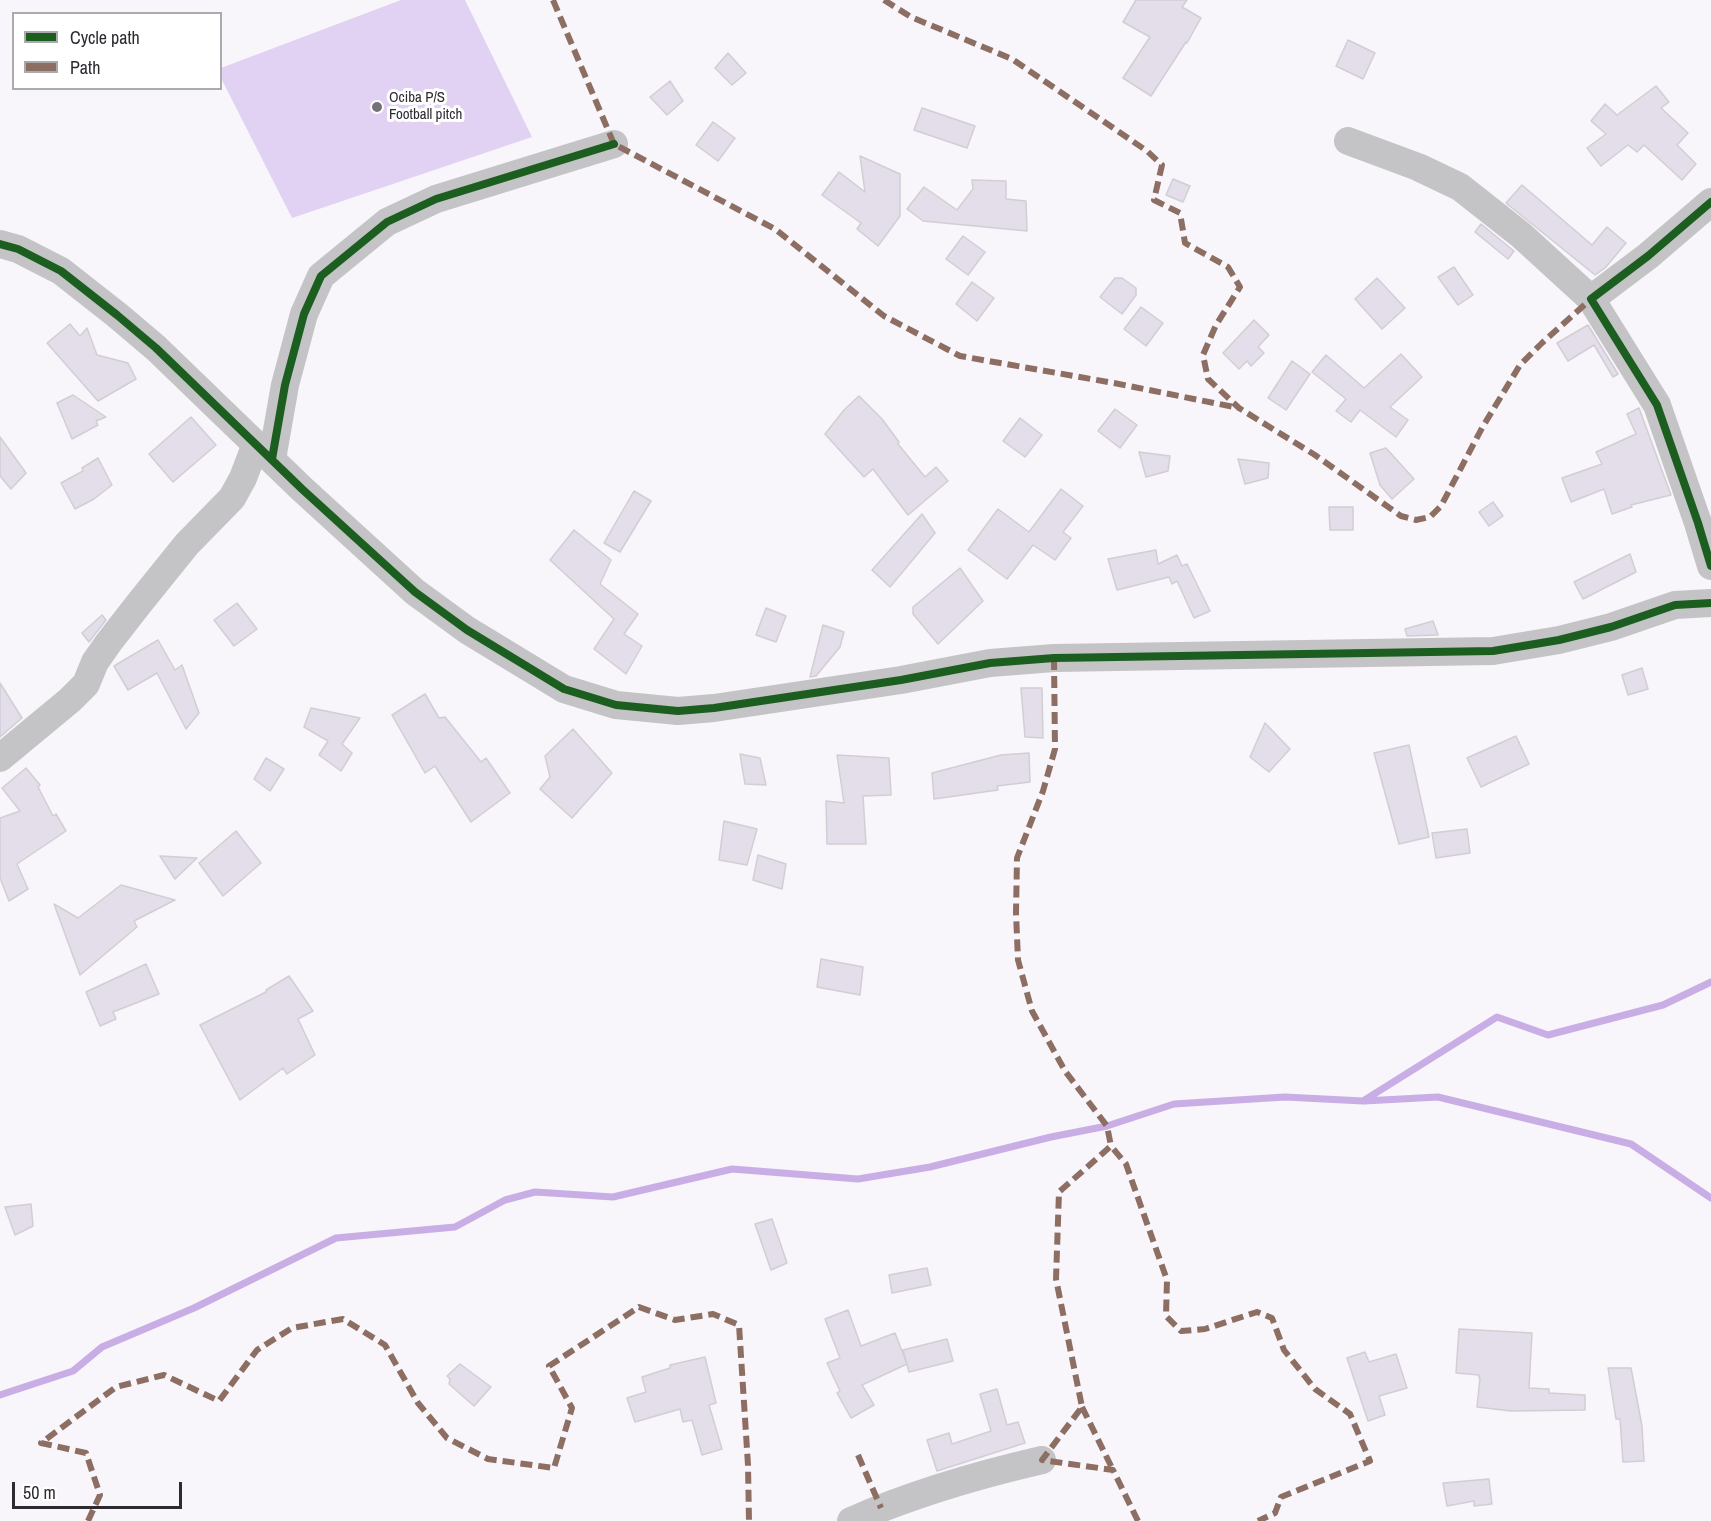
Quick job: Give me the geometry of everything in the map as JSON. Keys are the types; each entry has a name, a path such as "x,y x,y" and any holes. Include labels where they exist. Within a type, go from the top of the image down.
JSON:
{"street":[{"path":"1348,141 1418,167 1460,187 1521,235 1591,299 1657,405 1711,566"},
{"path":"0,758 86,684 95,662 108,642 187,544 232,498 243,478 264,452 304,314 321,276 387,222 436,199 614,144"},
{"path":"1591,299 1648,256 1711,202"},
{"path":"0,243 18,249 61,271 156,348 339,524 415,592 467,630 564,689 616,705 678,711 714,708 902,680 990,663 1054,658 1493,651 1559,640 1611,627 1676,605 1711,603"},
{"path":"851,1521 881,1508 977,1475 1042,1460"}],"shaded area":[{"name":"Ociba P/S Football pitch","path":"401,0 465,0 532,137 292,218 222,80 222,68"}],"building":[{"path":"1136,0 1187,0 1182,7 1201,18 1151,96 1123,78 1150,37 1123,22"},
{"path":"1348,40 1375,53 1363,79 1336,66"},
{"path":"728,53 746,73 732,85 715,68"},
{"path":"670,81 683,101 667,115 650,97"},
{"path":"1656,86 1669,102 1661,108 1688,133 1677,145 1696,164 1682,180 1644,145 1637,152 1628,145 1601,166 1587,148 1606,134 1591,121 1605,104 1617,115"},
{"path":"922,108 975,126 967,148 914,130"},
{"path":"713,122 735,138 718,161 696,145"},
{"path":"860,156 900,174 900,216 878,246 857,229 861,223 822,195 839,172 865,192"},
{"path":"1173,179 1190,186 1183,202 1166,195"},
{"path":"972,180 1006,181 1006,199 1026,201 1027,231 923,221 907,209 924,187 957,210 973,189"},
{"path":"1522,185 1592,245 1607,227 1626,243 1605,268 1595,275 1506,203"},
{"path":"1481,224 1514,251 1508,259 1475,232"},
{"path":"963,236 985,252 968,275 946,259"},
{"path":"1454,267 1473,295 1458,305 1438,277"},
{"path":"1115,278 1122,278 1136,288 1136,295 1122,314 1100,297"},
{"path":"1377,278 1405,308 1382,329 1355,299"},
{"path":"972,282 994,298 977,321 956,304"},
{"path":"1141,307 1163,323 1146,346 1124,329"},
{"path":"1254,320 1269,335 1258,347 1264,353 1251,366 1247,361 1239,369 1223,353"},
{"path":"70,324 80,336 87,328 97,355 128,363 136,379 98,401 47,343"},
{"path":"1588,325 1618,374 1613,377 1594,345 1568,361 1557,343"},
{"path":"1401,354 1422,377 1390,407 1408,420 1396,437 1360,410 1351,422 1336,411 1346,399 1312,372 1326,355 1364,388"},
{"path":"1292,361 1310,374 1286,410 1268,398"},
{"path":"73,395 106,417 96,421 98,425 72,439 57,403"},
{"path":"859,396 882,419 899,442 898,444 925,477 936,467 948,481 908,515 873,469 864,477 825,434 844,410"},
{"path":"1639,408 1671,495 1631,505 1632,507 1612,514 1604,489 1571,502 1562,478 1602,464 1596,452 1636,434 1627,414"},
{"path":"1115,409 1137,425 1120,448 1098,431"},
{"path":"191,417 216,445 173,482 149,454"},
{"path":"1020,418 1042,435 1025,457 1003,441"},
{"path":"0,437 26,473 11,489 0,476"},
{"path":"1386,448 1414,479 1392,499 1380,485 1370,453"},
{"path":"1139,452 1170,456 1168,471 1146,477"},
{"path":"98,458 112,485 94,499 75,509 61,483 83,471 82,468"},
{"path":"1238,459 1269,463 1268,478 1245,484"},
{"path":"1061,489 1083,506 1063,532 1071,538 1055,560 1033,545 1007,579 968,550 998,509 1029,532"},
{"path":"634,491 651,501 620,552 604,543"},
{"path":"1493,502 1503,516 1489,526 1479,512"},
{"path":"1329,507 1353,507 1353,530 1330,530"},
{"path":"922,514 935,533 890,587 872,570"},
{"path":"574,530 611,560 600,584 638,614 624,634 642,646 626,674 594,649 614,619 550,560"},
{"path":"1156,550 1158,564 1177,555 1182,566 1187,564 1210,611 1194,618 1177,581 1172,584 1169,577 1117,590 1108,559"},
{"path":"1630,554 1636,572 1583,599 1574,582"},
{"path":"960,568 983,601 938,644 913,614 913,607"},
{"path":"237,603 257,629 234,646 214,620"},
{"path":"766,608 786,616 776,642 756,635"},
{"path":"102,615 106,620 89,642 82,633"},
{"path":"1433,621 1438,635 1407,636 1405,629"},
{"path":"823,625 844,632 840,647 816,676 810,677"},
{"path":"158,640 175,670 182,665 199,713 186,729 157,673 128,690 114,666"},
{"path":"1642,668 1648,689 1628,695 1622,675"},
{"path":"0,683 22,718 0,737"},
{"path":"1021,688 1042,688 1043,738 1025,737"},
{"path":"425,694 439,718 445,717 481,762 486,758 510,793 471,822 435,766 425,773 392,715"},
{"path":"311,708 360,718 342,744 352,753 341,771 319,755 328,741 304,727"},
{"path":"1265,723 1290,749 1269,772 1250,757"},
{"path":"573,729 612,773 572,818 540,789 550,777 545,756"},
{"path":"1516,736 1529,764 1481,787 1467,758"},
{"path":"1409,745 1429,837 1399,844 1374,753"},
{"path":"1029,753 1030,782 997,786 998,790 934,799 932,773 1001,755"},
{"path":"740,754 760,758 766,785 745,784"},
{"path":"837,755 889,758 891,795 863,796 866,844 827,844 826,801 844,803"},
{"path":"266,758 284,769 270,791 254,779"},
{"path":"26,768 40,785 38,787 53,816 56,814 66,831 17,864 28,889 9,901 0,878 0,818 20,811 2,788"},
{"path":"724,821 757,829 747,865 719,860"},
{"path":"1467,829 1470,853 1436,858 1432,833"},
{"path":"236,831 261,863 223,896 199,863"},
{"path":"758,855 786,864 782,889 753,880"},
{"path":"160,856 197,858 175,879"},
{"path":"121,885 175,900 134,921 137,927 80,975 54,904 78,918"},
{"path":"821,959 863,967 860,995 817,987"},
{"path":"146,964 159,994 113,1012 116,1019 100,1026 86,992"},
{"path":"289,976 313,1011 298,1019 315,1055 287,1074 283,1068 240,1100 200,1025 266,992"},
{"path":"31,1204 33,1226 15,1235 5,1207"},
{"path":"772,1219 787,1263 771,1270 755,1224"},
{"path":"927,1268 931,1285 892,1293 889,1275"},
{"path":"848,1310 861,1346 895,1333 907,1364 862,1385 874,1405 851,1418 837,1393 840,1391 827,1363 840,1358 825,1319"},
{"path":"1459,1329 1532,1333 1529,1388 1549,1389 1549,1393 1585,1395 1585,1410 1511,1411 1477,1407 1479,1375 1456,1373"},
{"path":"947,1339 953,1361 909,1372 903,1350"},
{"path":"1365,1352 1369,1362 1396,1354 1407,1388 1379,1396 1385,1415 1368,1421 1347,1358"},
{"path":"705,1357 716,1403 709,1405 722,1449 702,1455 692,1420 683,1422 680,1409 635,1422 627,1398 646,1392 642,1377 670,1368 670,1365"},
{"path":"460,1364 491,1387 474,1406 449,1384 450,1379 447,1376"},
{"path":"1608,1368 1631,1368 1642,1426 1644,1461 1623,1462 1620,1419 1616,1419"},
{"path":"997,1389 1007,1425 1018,1422 1025,1443 937,1471 927,1440 949,1433 952,1444 991,1431 980,1394"},
{"path":"1489,1479 1492,1504 1474,1506 1474,1501 1447,1506 1443,1483"}],"waterway":[{"path":"0,1395 73,1371 102,1347 194,1308 336,1238 455,1227 505,1200 535,1192 613,1197 732,1169 858,1179 930,1167 1051,1137 1107,1126 1174,1104 1285,1097 1363,1101 1497,1017 1548,1035 1663,1005 1711,982"},
{"path":"1364,1101 1438,1097 1631,1144 1711,1198"}],"marked path":[{"path":"553,0 614,144 775,229 884,316 960,356 1239,408"},
{"path":"884,0 911,17 1012,59 1147,151 1162,165 1154,200 1180,213 1185,243 1228,267 1240,287 1216,325 1203,355 1208,379 1239,408 1315,455 1401,516 1416,520 1430,517 1441,506 1482,428 1520,365 1591,299"},
{"path":"1054,658 1055,749 1043,791 1017,858 1018,960 1032,1011 1065,1071 1107,1126 1111,1146"},
{"path":"1138,1521 1113,1470 1042,1460 1082,1407 1056,1279 1059,1192 1111,1146 1126,1164 1167,1280 1166,1316 1181,1331 1205,1329 1257,1312 1272,1318 1284,1350 1315,1389 1350,1414 1370,1461 1281,1497 1275,1513 1258,1521"},
{"path":"88,1521 100,1495 86,1453 41,1443 116,1387 164,1375 219,1401 257,1350 292,1328 343,1319 385,1345 418,1403 447,1438 488,1459 554,1468 572,1408 549,1366 639,1307 675,1320 713,1314 739,1325 748,1465 749,1521"},
{"path":"1082,1407 1113,1470"},
{"path":"858,1455 881,1508"}],"cycle path":[{"path":"272,459 285,385 304,314 321,276 387,222 436,199 614,144"},
{"path":"1711,202 1648,256 1591,299 1657,405 1711,566"},
{"path":"0,244 18,249 61,271 117,315 156,348 302,489 415,592 467,630 564,689 616,705 678,711 714,708 901,680 990,663 1054,658 1493,651 1559,640 1611,627 1675,605 1711,603"}],"place":[{"name":"Ociba P/S Football pitch","path":"377,107"}]}
